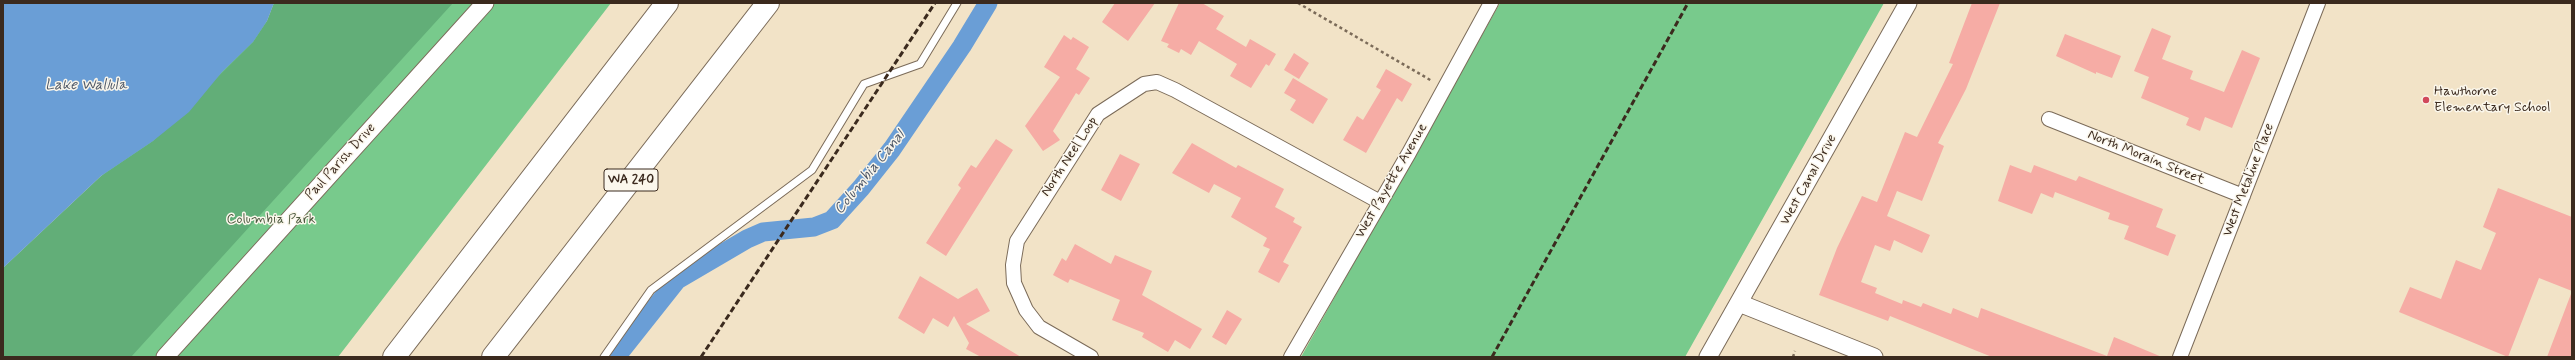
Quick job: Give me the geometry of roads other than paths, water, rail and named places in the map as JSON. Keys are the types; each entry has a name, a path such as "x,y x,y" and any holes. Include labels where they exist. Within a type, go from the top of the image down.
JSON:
{"highway":[{"path":"394,357 667,3"},
{"name":"WA 240","path":"493,357 768,3"}],"street":[{"name":"Paul Parish Drive","path":"165,357 485,3"},
{"name":"West Payette Avenue","path":"1291,357 1444,89 1491,3"},
{"name":"West Canal Drive","path":"1708,357 1908,3"},
{"name":"West Metaline Place","path":"2180,357 2318,3"},
{"name":"North Neel Loop","path":"1091,357 1039,327 1026,310 1014,283 1017,241 1098,114 1144,84 1157,82 1175,90 1380,202"},
{"name":"North Morain Street","path":"2049,119 2243,196"},
{"path":"1739,303 1874,357"}],"lane":[{"path":"604,357 651,290 812,170 864,84 920,64 957,3"}],"water":[{"name":"Lake Wallula","path":"3,3 274,3 267,21 253,42 222,72 189,112 153,141 101,176 3,268"}],"waterway":[{"name":"Columbia Canal","path":"616,357 677,280 747,239 763,232 814,227 832,220 861,188 892,149 962,46 988,3"}],"railway":[{"path":"701,357 935,3"},
{"path":"1492,357 1688,3"}],"place":[{"name":"Hawthorne Elementary School","path":"2426,100"}],"park label":[{"name":"Columbia Park","path":"271,220"}]}
